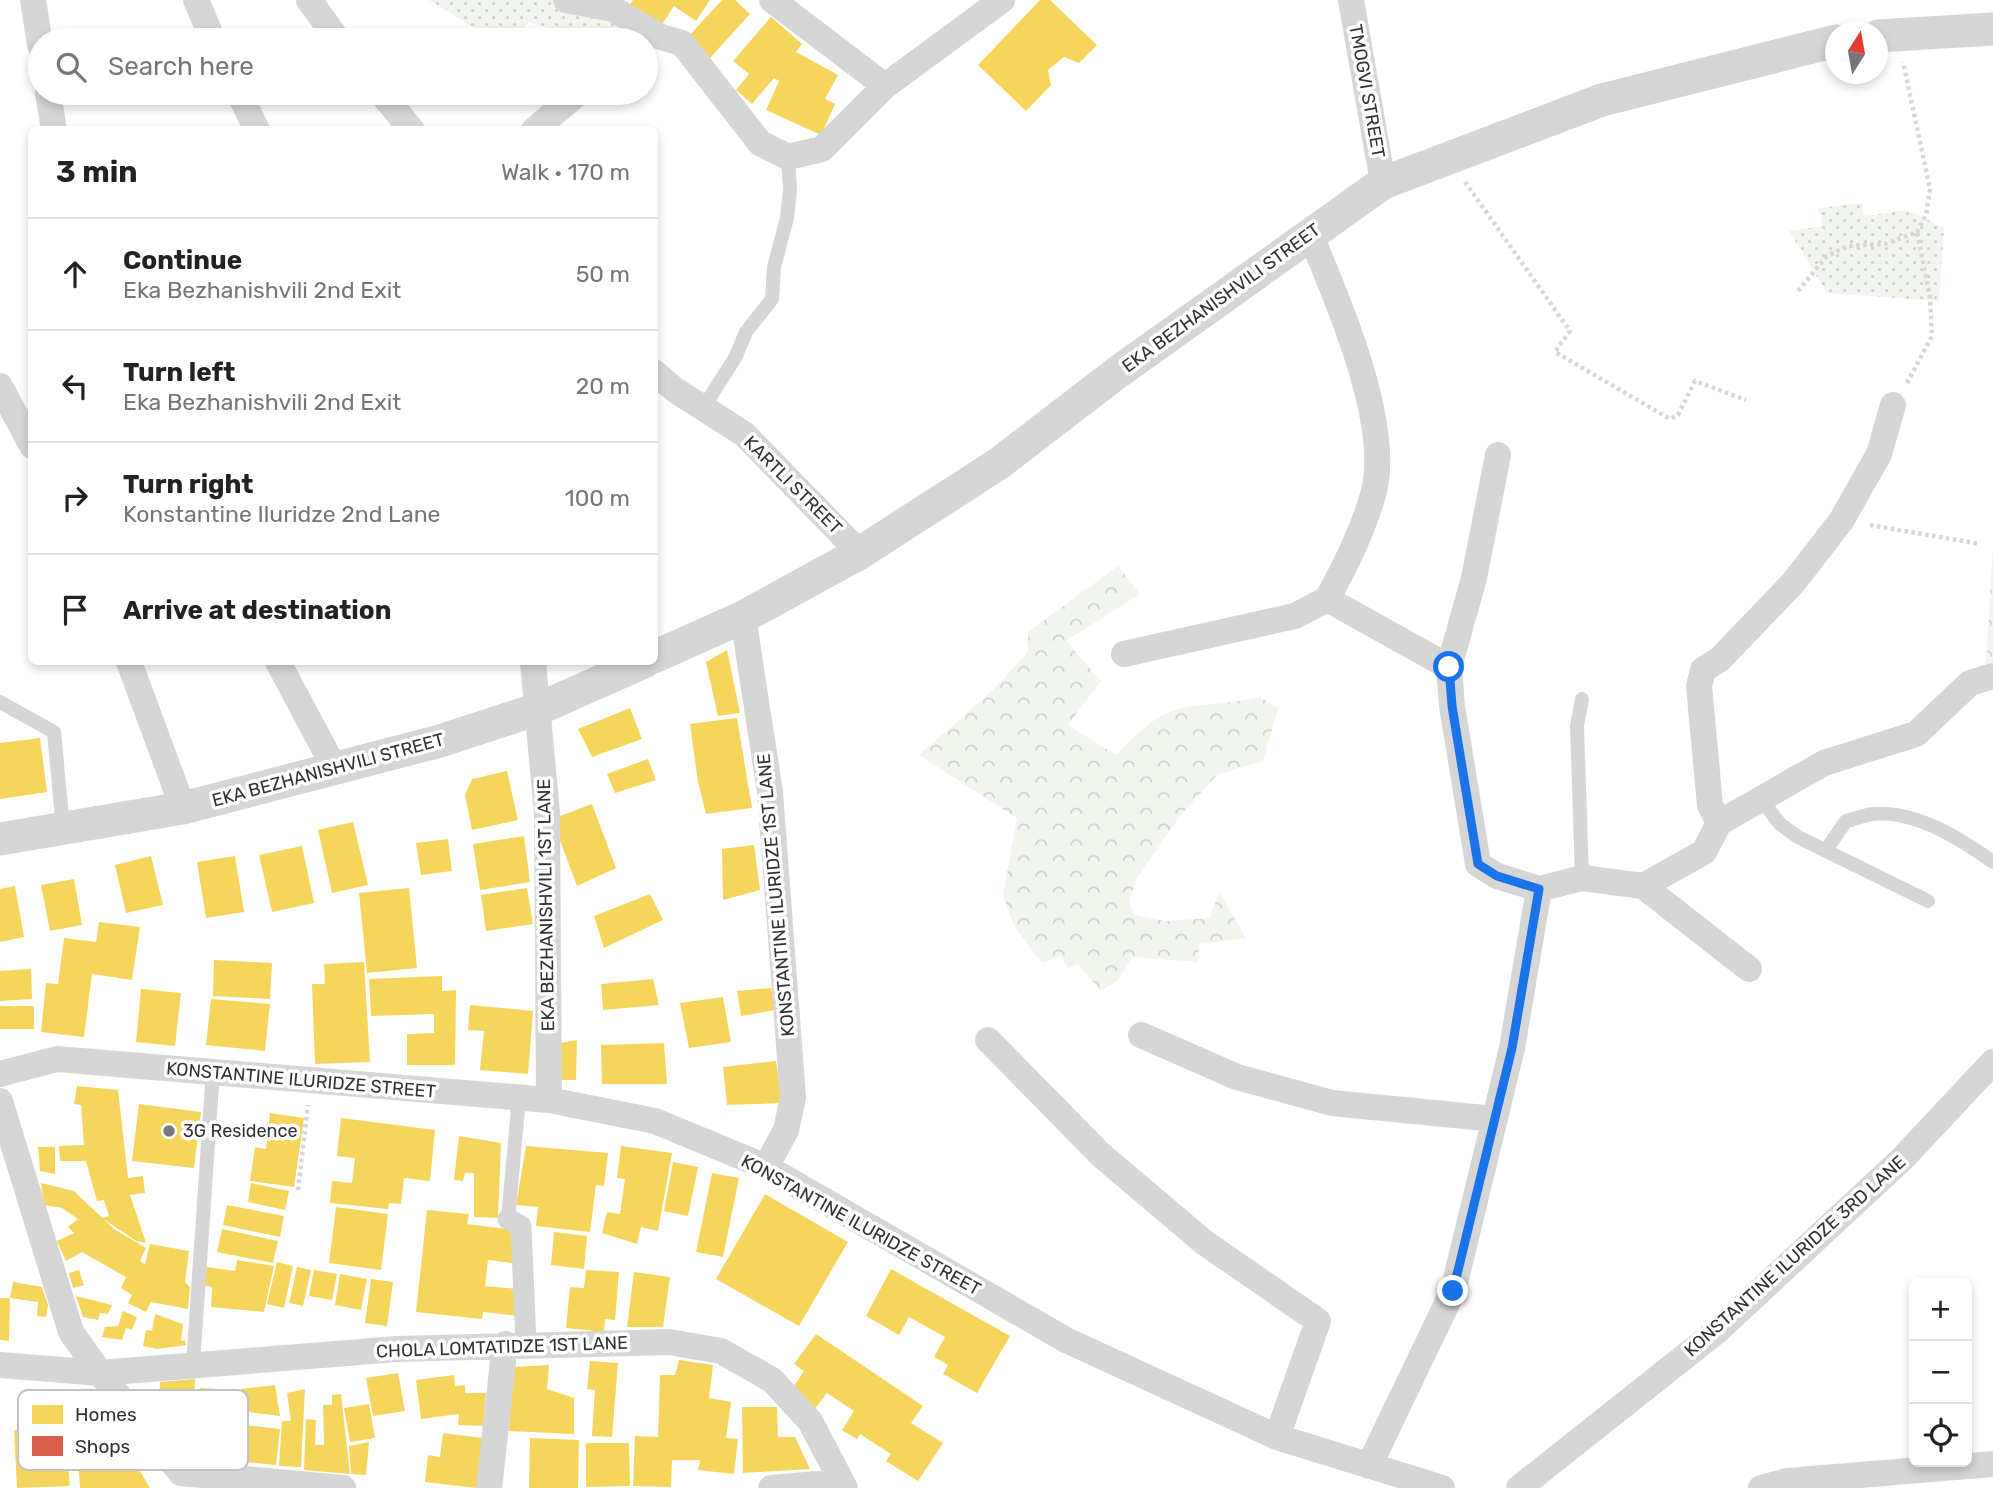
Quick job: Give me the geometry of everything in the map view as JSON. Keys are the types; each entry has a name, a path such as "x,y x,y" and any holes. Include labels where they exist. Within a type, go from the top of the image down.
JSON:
{"street":[{"path":"33,0 37,28"},
{"path":"197,0 208,28"},
{"path":"309,0 329,28"},
{"path":"566,0 613,9 638,28"},
{"path":"772,0 885,86"},
{"path":"658,41 682,43 760,143 788,158 822,149 885,86 1002,0"},
{"name":"TMOGVI STREET","path":"1351,0 1383,183"},
{"path":"1888,35 1993,29"},
{"name":"EKA BEZHANISHVILI STREET","path":"658,655 743,617 860,553 998,464 1118,372 1383,183 1602,100 1825,44"},
{"path":"50,105 53,126"},
{"path":"245,105 255,126"},
{"path":"391,105 409,126"},
{"path":"539,126 564,105"},
{"path":"1124,654 1295,617 1327,599 1348,562 1375,489 1376,436 1340,306 1310,234"},
{"name":"KARTLI STREET","path":"658,375 675,390 744,434 860,553"},
{"path":"0,386 28,438"},
{"path":"1719,823 1710,805 1699,686 1703,670 1720,659 1793,583 1841,521 1879,454 1893,405"},
{"path":"1498,455 1474,578 1449,667 1452,706 1478,864 1497,876 1539,889 1582,878 1643,886 1749,969"},
{"path":"1327,599 1449,667"},
{"name":"KONSTANTINE ILURIDZE 1ST LANE","path":"743,617 770,792 793,1098 786,1130 766,1167"},
{"path":"130,665 183,808"},
{"path":"280,665 335,769"},
{"name":"EKA BEZHANISHVILI 1ST LANE","path":"533,665 547,813 549,1100"},
{"name":"EKA BEZHANISHVILI STREET","path":"0,839 183,808 440,741 538,709 637,665"},
{"path":"1643,886 1704,852 1719,823 1824,763 1916,734 1970,683 1993,676"},
{"path":"1369,1465 1453,1291 1512,1048 1539,889"},
{"path":"1141,1035 1237,1077 1332,1103 1495,1119"},
{"path":"988,1040 1101,1155 1184,1226 1318,1321 1277,1437"},
{"name":"KONSTANTINE ILURIDZE STREET","path":"0,1074 57,1059 213,1070 549,1100 655,1121 766,1167 1066,1340 1277,1437 1442,1488"},
{"name":"KONSTANTINE ILURIDZE 3RD LANE","path":"1519,1488 1717,1331 1902,1159 1993,1062"},
{"path":"0,1101 71,1332 113,1390"},
{"path":"489,1488 515,1344 521,1226 508,1219"},
{"name":"CHOLA LOMTATIDZE 1ST LANE","path":"0,1365 100,1373 397,1349 669,1342 721,1351 772,1380 810,1421 843,1485"},
{"path":"1761,1488 1814,1478 1993,1464"},
{"path":"183,1480 343,1488"},
{"path":"771,1488 843,1485"}],"lane":[{"path":"703,408 735,358 746,332 772,299 778,248 788,218 788,158"},
{"path":"1582,699 1577,726 1582,878"},
{"path":"0,702 54,732 63,830"},
{"path":"1761,799 1780,824 1928,901"},
{"path":"1826,850 1846,821 1873,814 1920,822 1971,846 1993,862"},
{"path":"193,1365 213,1070"},
{"path":"508,1219 519,1098"}],"path":[{"path":"1888,39 1930,189 1926,215 1917,232 1930,297 1932,336 1893,405"},
{"path":"1449,158 1570,331 1555,352 1670,419 1678,415 1695,381 1746,400"},
{"path":"1798,291 1827,256 1847,246 1885,244 1917,232"},
{"path":"1841,521 1980,544"},
{"path":"298,1190 311,1080"}],"green space":[{"path":"429,0 566,0 622,28 549,28 529,22 524,28 474,28"},
{"path":"1862,203 1864,216 1908,210 1944,228 1939,301 1827,293 1789,231 1823,226 1818,208"},
{"path":"1993,545 1993,663 1986,664"},
{"path":"1118,566 1140,594 1066,641 1101,681 1068,725 1116,755 1160,716 1178,709 1260,697 1278,708 1263,761 1217,775 1180,816 1137,878 1129,901 1133,915 1165,921 1210,918 1219,892 1246,938 1199,944 1198,962 1133,957 1118,980 1101,991 1078,964 1068,968 1060,956 1042,963 1014,926 1003,895 1017,818 919,755 993,690 1028,652 1028,632"}],"building: Homes":[{"path":"633,0 710,0 696,21 674,6 659,29 628,8"},
{"path":"722,0 735,0 750,14 709,59 686,39"},
{"path":"1040,0 1050,0 1097,45 1079,63 1064,57 1048,70 1051,85 1026,111 978,65"},
{"path":"771,17 802,44 796,52 838,75 825,99 835,104 821,135 766,110 779,81 774,78 752,104 736,90 749,74 733,61"},
{"path":"727,650 740,713 718,716 706,662"},
{"path":"630,708 642,739 592,757 578,729"},
{"path":"737,718 752,808 706,814 698,782 690,724"},
{"path":"40,738 47,792 0,799 0,743"},
{"path":"648,759 656,780 615,793 607,774"},
{"path":"507,771 518,820 472,830 465,795 472,779"},
{"path":"592,804 616,868 577,886 552,819"},
{"path":"353,822 368,885 332,893 318,830"},
{"path":"524,836 530,882 480,890 473,844"},
{"path":"448,839 452,871 421,875 416,843"},
{"path":"754,845 760,890 723,900 722,849"},
{"path":"302,846 314,903 272,912 259,855"},
{"path":"151,856 163,905 126,913 115,865"},
{"path":"235,856 244,912 206,918 197,862"},
{"path":"74,879 82,925 50,931 41,885"},
{"path":"15,886 24,937 0,942 0,889"},
{"path":"409,888 417,968 367,973 359,893"},
{"path":"527,888 533,924 486,931 481,895"},
{"path":"650,894 663,920 604,948 594,916"},
{"path":"99,922 140,927 132,980 92,974 84,1037 41,1032 46,983 58,984 64,938 96,942"},
{"path":"214,960 272,963 270,999 213,996"},
{"path":"364,962 370,1062 315,1064 312,984 325,984 324,964"},
{"path":"31,969 32,999 0,1001 0,971"},
{"path":"442,976 442,991 456,990 455,1065 407,1065 407,1034 434,1033 434,1014 371,1016 369,979"},
{"path":"653,979 659,1005 603,1010 601,984"},
{"path":"771,988 775,1010 741,1016 737,991"},
{"path":"141,989 181,993 175,1046 136,1042"},
{"path":"723,997 731,1042 689,1048 680,1003"},
{"path":"211,999 270,1004 265,1051 206,1045"},
{"path":"470,1005 533,1011 528,1074 480,1070 484,1031 468,1030"},
{"path":"0,1006 34,1006 34,1029 0,1029"},
{"path":"577,1040 576,1080 556,1080 556,1044"},
{"path":"664,1043 667,1084 602,1084 601,1045"},
{"path":"776,1061 782,1103 727,1105 723,1067"},
{"path":"77,1086 118,1090 128,1178 143,1176 145,1193 130,1195 146,1243 136,1241 102,1218 109,1216 104,1200 97,1201 86,1161 60,1161 59,1146 84,1145 81,1105 74,1104"},
{"path":"139,1104 201,1112 194,1168 132,1161"},
{"path":"270,1113 304,1118 294,1187 250,1181 255,1147 266,1149"},
{"path":"341,1118 435,1130 430,1181 404,1178 401,1204 389,1203 388,1209 330,1203 332,1181 352,1183 355,1158 337,1156"},
{"path":"459,1136 501,1143 498,1218 474,1217 474,1173 465,1173 463,1181 454,1180"},
{"path":"526,1146 608,1153 604,1186 596,1185 590,1232 536,1226 538,1207 516,1205"},
{"path":"621,1146 672,1153 658,1231 641,1227 637,1244 602,1233 607,1212 620,1214 625,1179 617,1178"},
{"path":"38,1147 55,1147 55,1174 40,1171"},
{"path":"673,1162 698,1167 688,1216 664,1211"},
{"path":"712,1173 739,1178 723,1257 696,1252"},
{"path":"41,1183 74,1191 114,1229 146,1248 140,1261 145,1264 150,1244 189,1251 185,1282 190,1287 188,1309 151,1302 146,1312 128,1303 132,1295 121,1288 126,1277 82,1252 66,1261 57,1241 74,1233 68,1227 78,1219 62,1208 44,1205"},
{"path":"251,1183 289,1191 285,1210 248,1202"},
{"path":"765,1194 848,1242 799,1326 716,1279"},
{"path":"227,1205 284,1216 280,1237 223,1225"},
{"path":"336,1207 388,1214 381,1270 329,1263"},
{"path":"427,1210 469,1214 467,1224 516,1230 519,1264 488,1260 485,1286 518,1289 518,1316 483,1312 482,1319 416,1312"},
{"path":"222,1229 278,1241 273,1263 217,1252"},
{"path":"554,1232 587,1236 584,1269 551,1265"},
{"path":"237,1260 274,1266 264,1312 211,1307 212,1287 204,1285 207,1267 235,1271"},
{"path":"277,1262 293,1266 284,1308 267,1304"},
{"path":"297,1267 311,1270 303,1306 289,1303"},
{"path":"891,1269 1010,1336 977,1393 943,1374 948,1365 934,1357 945,1337 909,1317 899,1335 866,1316"},
{"path":"79,1270 84,1285 73,1288 69,1273"},
{"path":"314,1270 337,1274 332,1300 309,1296"},
{"path":"586,1270 619,1272 615,1320 605,1319 604,1332 566,1328 570,1287 584,1288"},
{"path":"634,1272 670,1277 663,1327 627,1327"},
{"path":"340,1274 367,1279 361,1310 335,1305"},
{"path":"371,1279 393,1282 387,1326 365,1323"},
{"path":"13,1282 42,1287 48,1305 46,1317 37,1316 38,1302 10,1298"},
{"path":"76,1296 112,1305 108,1314 100,1313 98,1320 83,1317"},
{"path":"0,1298 10,1298 9,1341 0,1340"},
{"path":"123,1311 137,1317 132,1330 126,1328 122,1340 102,1337 105,1327 118,1326"},
{"path":"155,1314 183,1324 181,1341 185,1340 186,1345 157,1349 143,1346 146,1330 152,1331"},
{"path":"816,1334 923,1406 911,1423 943,1443 918,1481 886,1461 891,1454 860,1434 857,1439 842,1430 854,1411 827,1393 814,1410 789,1393 804,1371 794,1364"},
{"path":"679,1360 713,1365 709,1398 731,1402 726,1438 738,1439 734,1474 698,1470 700,1460 672,1460 671,1487 633,1486 635,1436 658,1437 660,1375 675,1375"},
{"path":"590,1361 618,1363 612,1437 592,1436 595,1390 587,1389"},
{"path":"549,1365 547,1389 574,1398 574,1434 509,1431 512,1367"},
{"path":"398,1373 405,1411 373,1416 366,1378"},
{"path":"454,1375 455,1386 465,1385 465,1393 486,1393 483,1426 458,1425 459,1414 421,1419 416,1380"},
{"path":"195,1379 194,1390 159,1390 160,1382"},
{"path":"275,1385 280,1416 248,1412 248,1390 241,1389"},
{"path":"305,1389 301,1467 279,1466 282,1421 291,1421 287,1393"},
{"path":"341,1394 350,1474 304,1470 306,1419 316,1420 315,1445 324,1445 323,1405 332,1405 332,1395"},
{"path":"369,1404 375,1438 350,1442 344,1408"},
{"path":"742,1407 777,1407 778,1437 795,1437 810,1469 743,1473"},
{"path":"248,1425 280,1429 276,1465 248,1462"},
{"path":"14,1430 18,1430 18,1470 69,1470 70,1486 17,1488"},
{"path":"443,1433 483,1438 477,1488 425,1482 428,1455 440,1457"},
{"path":"530,1438 579,1440 578,1488 529,1488"},
{"path":"369,1442 366,1475 351,1474 349,1446"},
{"path":"586,1443 629,1443 630,1486 586,1487"},
{"path":"79,1470 139,1470 150,1488 80,1488"}],"place":[{"name":"3G Residence","path":"169,1131"}],"route":[{"path":"1449,667 1452,706 1478,864 1497,876 1539,889 1512,1048 1453,1291"}]}
